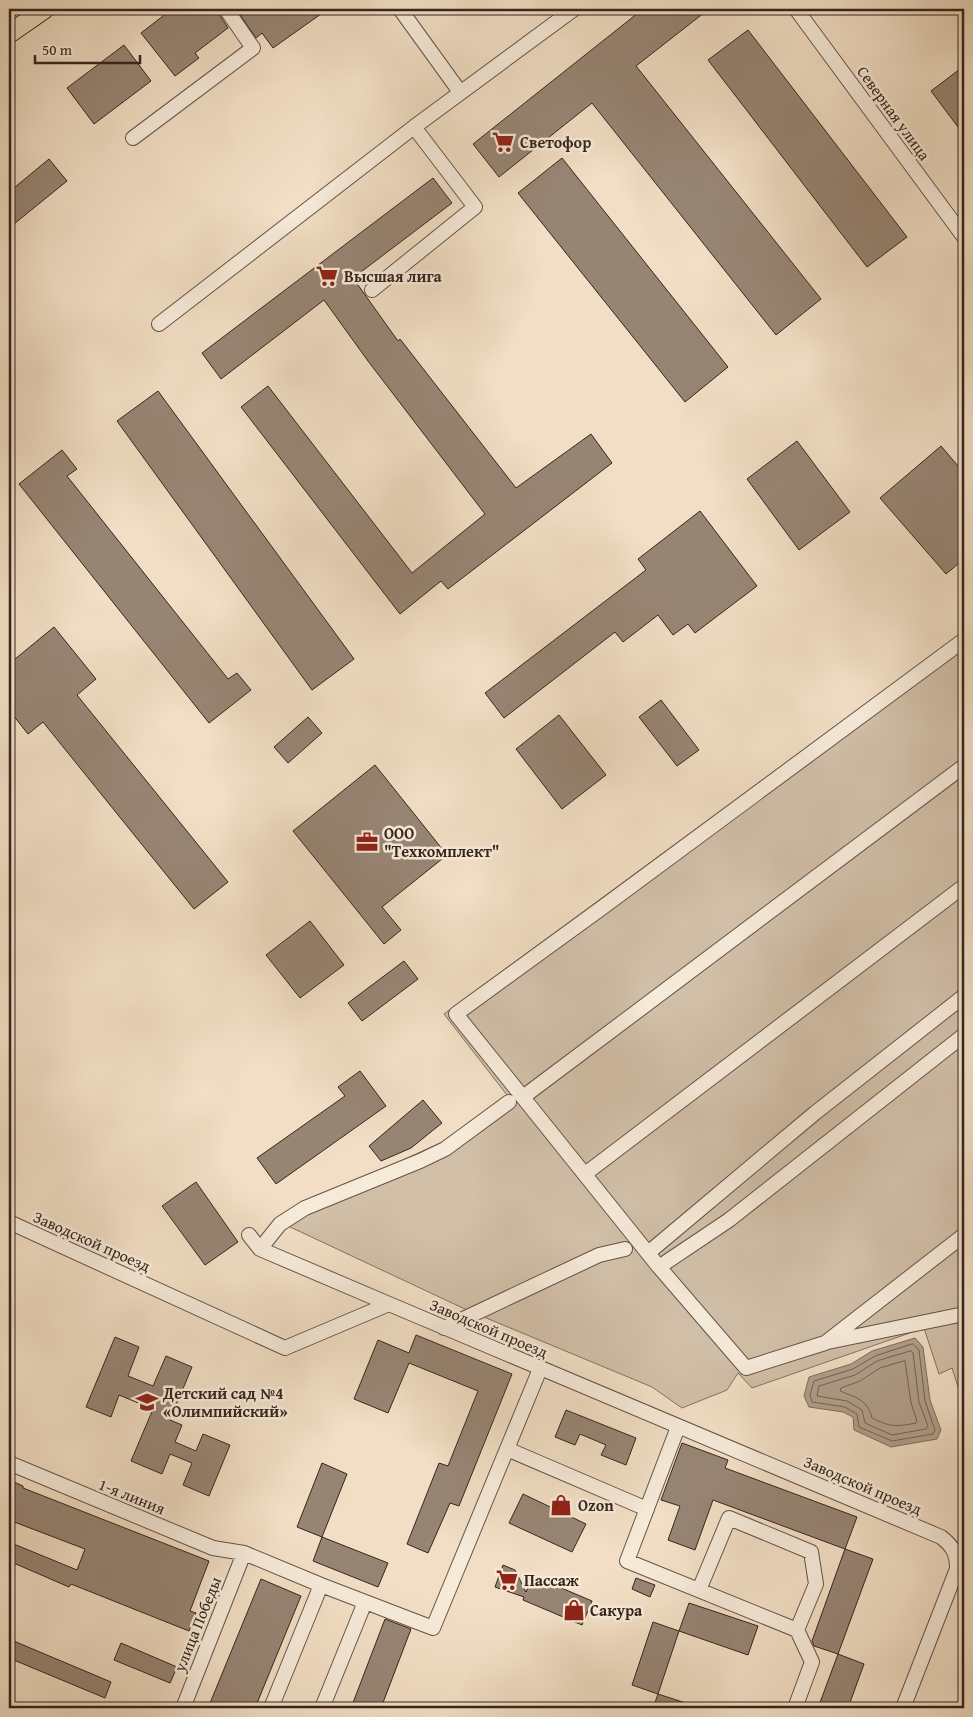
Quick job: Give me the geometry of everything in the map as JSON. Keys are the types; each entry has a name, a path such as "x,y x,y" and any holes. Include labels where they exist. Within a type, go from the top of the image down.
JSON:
{"main road":[{"path":"9,34 40,10"}],"street":[{"path":"133,138 253,48 226,9"},
{"path":"400,9 460,92"},
{"path":"159,324 460,92 574,9"},
{"name":"Северная улица","path":"796,9 964,237"},
{"path":"372,290 475,207 414,127"},
{"path":"964,640 456,1014 659,1267 746,1368 825,1343 964,1314"},
{"path":"523,1097 964,766"},
{"path":"586,1174 964,886"},
{"path":"648,1253 816,1113 964,996"},
{"path":"659,1267 728,1220 964,1035"},
{"path":"260,1250 280,1224 305,1208 445,1149 509,1102"},
{"name":"Заводской проезд","path":"9,1222 285,1348 389,1304 936,1534 950,1544 955,1552"},
{"path":"249,1235 260,1250 389,1304"},
{"path":"825,1343 964,1235"},
{"path":"444,1328 600,1255 625,1249"},
{"path":"540,1368 507,1449 647,1509"},
{"path":"678,1427 627,1561 797,1630 812,1662 796,1708"},
{"name":"1-я линия","path":"9,1464 213,1548 244,1553 434,1628 507,1449"},
{"path":"699,1590 729,1518 811,1552 816,1584 797,1630"},
{"path":"903,1708 954,1580 957,1569 955,1552 964,1540"},
{"name":"улица Победы","path":"183,1708 244,1553"},
{"path":"271,1708 321,1585"},
{"path":"322,1708 365,1602"}],"shaded area":[{"path":"964,632 964,1391 960,1393 952,1368 939,1374 924,1328 752,1388 738,1373 727,1390 682,1408 652,1387 467,1310 288,1226 337,1190 449,1139 507,1095 444,1014"}],"water":[{"path":"915,1338 923,1347 930,1400 941,1430 937,1439 891,1447 854,1430 853,1417 843,1412 809,1407 804,1396 809,1377 851,1364 872,1351"}],"building":[{"path":"172,9 217,9 228,28 195,53 199,58 175,76 141,33"},
{"path":"236,9 328,9 273,48 262,33 256,38"},
{"path":"643,9 709,9 636,66 821,299 776,335 592,103 499,177 473,144"},
{"path":"748,30 907,237 867,267 708,60"},
{"path":"124,45 151,81 94,124 67,88"},
{"path":"964,66 964,135 931,91"},
{"path":"562,158 728,367 685,402 518,193"},
{"path":"49,159 67,181 9,228 9,192"},
{"path":"433,178 452,203 353,278 398,341 400,339 516,488 591,434 612,463 448,589 441,581 400,614 241,407 268,386 412,573 485,514 368,361 324,300 221,379 202,353"},
{"path":"158,391 354,659 312,690 117,421"},
{"path":"797,441 850,512 799,550 747,479"},
{"path":"941,446 964,473 964,559 946,574 880,498"},
{"path":"62,450 77,469 67,476 228,679 237,673 251,690 209,723 19,484"},
{"path":"700,511 757,586 695,633 688,624 673,635 658,615 623,642 615,632 504,718 485,693 646,570 638,559"},
{"path":"54,627 96,679 77,695 228,882 194,909 43,722 28,734 9,710 9,664"},
{"path":"661,700 699,750 677,766 639,717"},
{"path":"559,715 606,775 562,809 516,749"},
{"path":"308,717 322,733 288,763 274,747"},
{"path":"375,765 447,855 382,907 401,930 384,944 293,831"},
{"path":"310,921 344,965 300,998 266,955"},
{"path":"404,961 418,979 362,1021 348,1003"},
{"path":"360,1071 386,1106 276,1184 257,1158 345,1096 338,1087"},
{"path":"423,1100 442,1123 411,1148 381,1161 369,1146"},
{"path":"196,1182 238,1242 205,1265 162,1206"},
{"path":"416,1335 512,1374 459,1506 450,1503 428,1553 407,1544 439,1463 448,1466 478,1391 409,1363 388,1413 354,1399 378,1340 409,1353"},
{"name":"Детский сад №4 «Олимпийский»","path":"115,1337 139,1347 128,1376 153,1386 166,1356 192,1367 170,1420 182,1425 175,1442 196,1451 203,1434 230,1445 209,1496 183,1485 192,1463 170,1454 162,1474 131,1461 153,1409 119,1395 111,1417 86,1407"},
{"path":"566,1410 636,1438 626,1465 601,1455 606,1445 580,1434 575,1445 555,1437"},
{"path":"682,1443 728,1460 725,1468 857,1517 845,1549 713,1500 695,1550 668,1540 680,1506 661,1500"},
{"path":"322,1463 347,1474 322,1537 297,1527"},
{"path":"9,1480 23,1486 23,1488 209,1561 190,1611 196,1613 189,1631 71,1584 69,1587 9,1561 9,1542 77,1570 85,1549 9,1520"},
{"path":"523,1494 586,1524 572,1552 509,1523"},
{"path":"322,1537 388,1563 378,1587 313,1561"},
{"path":"845,1549 873,1559 838,1654 814,1646 812,1641"},
{"path":"503,1565 515,1570 526,1592 533,1576 592,1601 582,1625 523,1600 524,1597 495,1587"},
{"path":"636,1578 655,1585 650,1597 632,1589"},
{"path":"261,1579 301,1596 255,1708 208,1708"},
{"path":"689,1603 758,1626 748,1655 679,1631"},
{"path":"385,1619 411,1629 381,1708 351,1708"},
{"path":"653,1622 679,1631 658,1694 632,1685"},
{"path":"9,1639 111,1682 105,1698 9,1658"},
{"path":"121,1643 177,1667 170,1683 114,1660"},
{"path":"838,1654 864,1664 848,1708 818,1708"},
{"path":"658,1694 695,1706 694,1708 653,1708"}],"place":[{"name":"Светофор","path":"503,142"},
{"name":"Высшая лига","path":"327,276"},
{"name":"ООО \"Техкомплект\"","path":"367,842"},
{"name":"Детский сад №4 «Олимпийский»","path":"147,1402"},
{"name":"Ozon","path":"561,1505"},
{"name":"Пассаж","path":"507,1580"},
{"name":"Сакура","path":"574,1610"}]}
